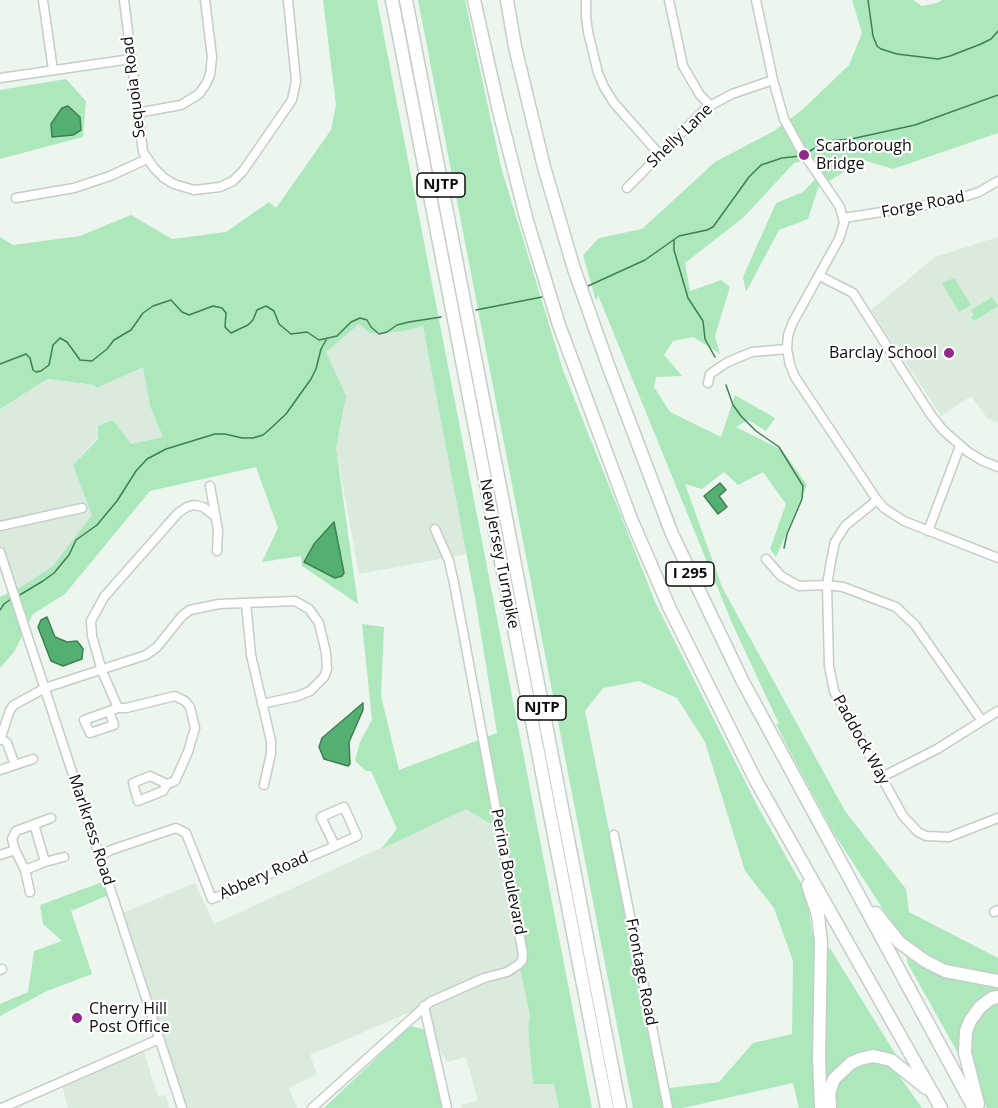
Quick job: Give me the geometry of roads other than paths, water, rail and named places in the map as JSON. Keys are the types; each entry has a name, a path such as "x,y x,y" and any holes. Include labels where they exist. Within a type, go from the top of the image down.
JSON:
{"highway":[{"name":"New Jersey Turnpike","path":"392,0 607,1108"},
{"name":"New Jersey Turnpike","path":"406,0 620,1108"},
{"name":"I 295","path":"474,0 527,221 559,325 631,519 670,609 755,779 941,1108"},
{"name":"I 295","path":"507,0 515,47 544,166 574,269 672,534 742,680 974,1108"},
{"path":"823,833 882,923 915,956 945,971 998,981"},
{"path":"795,850 816,905 820,930 821,1108"},
{"path":"979,1108 965,1053 966,1031 980,1008 992,998 998,997"},
{"path":"830,1108 830,1094 834,1079 851,1063 873,1056 891,1060 931,1092"}],"street":[{"path":"43,0 53,70"},
{"name":"Sequoia Road","path":"123,0 140,139 147,159 164,178 184,189 194,190 220,188 233,181 243,171 292,100 296,91 288,0"},
{"path":"137,113 181,105 199,94 206,84 210,75 212,57 206,0"},
{"path":"586,0 588,32 596,66 604,87 614,103 660,156"},
{"path":"669,0 683,66 700,95 710,105"},
{"path":"756,0 784,119 840,207 844,218 843,230 839,239 788,335 787,349 795,377 876,500 891,514 998,558"},
{"path":"0,78 131,59"},
{"name":"Shelly Lane","path":"627,188 710,105 773,80"},
{"path":"16,198 74,188 110,176 147,159"},
{"name":"Forge Road","path":"844,218 951,201 971,196 998,181"},
{"path":"820,276 852,293 943,430 960,446 983,461 998,467"},
{"path":"708,383 710,374 742,356 752,352 787,349"},
{"path":"928,531 960,446"},
{"path":"210,486 218,530 217,550"},
{"name":"Paddock Way","path":"876,500 845,526 836,542 827,585 831,684 846,716 910,825 926,836 949,837 998,818"},
{"path":"167,784 175,781 188,752 195,728 190,707 185,701 175,696 114,710 91,629 91,621 105,597 178,513 194,505 203,507 215,516"},
{"path":"0,526 82,508"},
{"name":"Perina Boulevard","path":"312,1108 424,1006 451,991 507,972 522,961 523,954 454,583 435,529"},
{"name":"Marlkress Road","path":"0,552 182,1108"},
{"path":"765,559 788,582 799,586 843,587 889,604 906,616 982,721"},
{"path":"15,765 7,743 0,739 14,705 45,688 146,655 157,647 190,609 219,604 285,600 295,601 309,609 319,623 326,653 327,669 324,676 317,686 298,696 262,704"},
{"path":"246,603 251,655 271,741 271,753 264,785"},
{"path":"882,777 937,749 998,711"},
{"path":"0,770 33,759"},
{"name":"Abbery Road","path":"100,856 111,850 176,828 186,833 212,899 335,846 357,836 344,807 321,817 335,846"},
{"path":"30,892 25,870 12,839 16,831 51,818"},
{"path":"34,824 45,862"},
{"name":"Frontage Road","path":"614,835 668,1108"},
{"path":"0,855 15,850"},
{"path":"25,870 64,857"},
{"path":"424,1006 447,1108"},
{"path":"2,1108 159,1039"}],"waterway":[{"path":"868,0 873,36 877,46 897,54 938,59 981,44 991,39 998,31"},
{"path":"808,152 828,141 851,139 915,125 998,95"},
{"path":"588,286 645,260 679,236 713,227 749,177 761,165 782,158 800,156"},
{"path":"674,240 674,250 688,298 703,321 705,339 715,357"},
{"path":"476,310 542,297"},
{"path":"0,364 26,354 30,358 33,370 41,371 49,365 53,345 60,338 67,342 80,360 92,361 114,340 131,330 143,313 153,306 171,300 182,312 189,315 213,306 222,308 226,313 225,327 231,333 248,325 257,310 266,306 274,311 279,324 291,334 307,332 319,340 337,336 351,322 360,318 367,320 379,334 397,325 441,317"},
{"path":"18,596 54,573 69,555 76,540 97,525 147,459 166,449 215,434 242,438 263,435 286,414 311,379 326,340"},
{"path":"726,385 733,405 741,416 756,431 779,447 803,486 802,499 787,534 784,548"},
{"path":"0,610 11,599"}],"place":[{"name":"Scarborough Bridge","path":"804,155"},
{"name":"Barclay School","path":"949,353"},
{"name":"Cherry Hill Post Office","path":"77,1018"}]}
